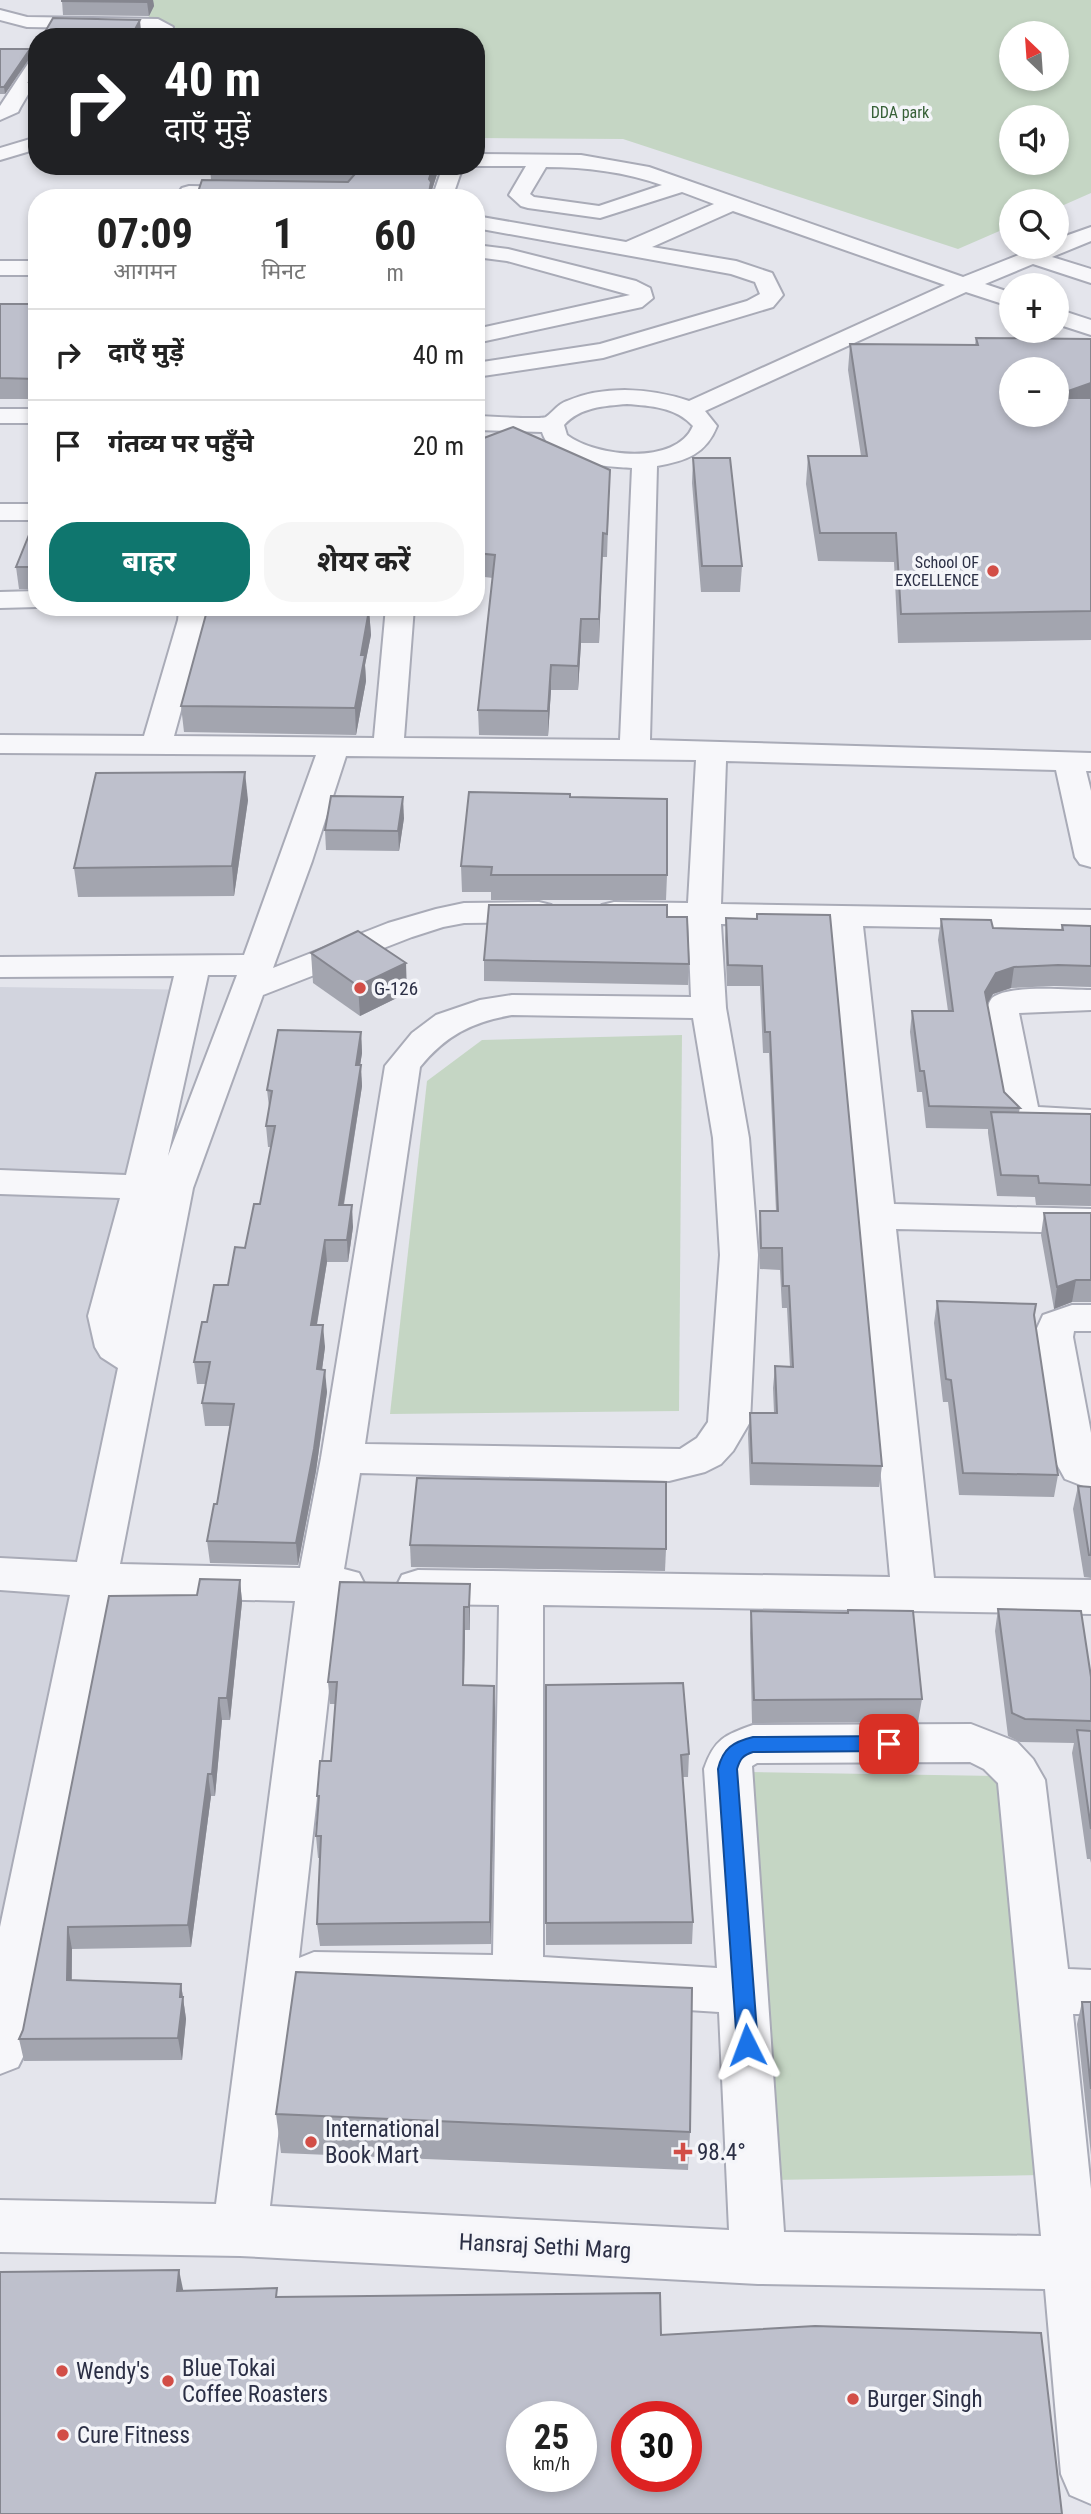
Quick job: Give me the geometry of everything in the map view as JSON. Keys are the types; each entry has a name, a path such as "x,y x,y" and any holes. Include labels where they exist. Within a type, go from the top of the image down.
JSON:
{"street":[{"path":"0,15 27,22 158,24 164,28"},
{"path":"0,114 11,108 28,79"},
{"path":"4,157 28,148"},
{"path":"4,157 28,158"},
{"path":"0,178 4,157"},
{"path":"485,160 540,160 625,166 894,262 999,295"},
{"path":"540,160 519,195 528,202 600,212 684,185"},
{"path":"626,250 731,204"},
{"path":"485,224 752,272 764,278 772,295 755,306 603,351 485,369"},
{"path":"1069,241 1091,233"},
{"path":"485,252 508,255 628,286 642,293 642,298 634,302 485,334"},
{"path":"974,257 999,254"},
{"path":"894,262 949,258"},
{"path":"689,410 1027,259"},
{"path":"1039,259 1091,275"},
{"path":"0,268 28,268"},
{"path":"1069,320 1091,328"},
{"path":"485,423 552,425 567,410 604,399 650,399 689,410 700,418 705,426 704,435 697,444 675,454 622,461 580,453 555,438 552,425"},
{"path":"0,416 28,416"},
{"path":"635,749 645,460"},
{"path":"0,512 28,512"},
{"path":"0,600 28,599"},
{"path":"156,746 192,616"},
{"path":"388,748 399,616"},
{"path":"0,744 635,749 1080,762 1091,857"},
{"path":"0,2051 140,1363 115,1347 108,1316 158,1188 254,977 334,746"},
{"path":"342,1458 682,1465 711,1452 729,1422 739,1255 732,1138 709,1008 704,913 711,752"},
{"path":"0,967 193,967 254,977 436,919 476,913 704,913 1091,920"},
{"path":"846,916 914,1594"},
{"path":"158,1188 193,967"},
{"path":"1091,1000 1026,999 1005,1005 1002,1013 1021,1113 1041,1120 1091,1121"},
{"path":"240,2230 318,1585 342,1458 403,1066 417,1049 448,1022 480,1010 512,1005 709,1008"},
{"path":"0,1182 158,1188"},
{"path":"876,1216 1091,1221"},
{"path":"1091,1318 1069,1318 1058,1322 1054,1330 1075,1459 1080,1468 1091,1474"},
{"path":"0,1574 97,1580 318,1585 1091,1597"},
{"path":"517,1977 521,1589"},
{"path":"758,2258 744,1992 728,1769 730,1758 739,1748 753,1744 971,1743 993,1749 1013,1764 1021,1780 1068,1991 1091,2474"},
{"path":"270,1974 517,1977 744,1992"},
{"name":"Hansraj Sethi Marg","path":"0,2226 240,2230 758,2258 1081,2263"}],"shaded area":[{"path":"0,987 206,990 0,1926"}],"green space":[{"name":"DDA park","path":"151,0 1091,0 1091,193 1069,203 1069,189 999,189 999,231 958,249 623,139 485,138 485,28 147,28"},
{"path":"682,1035 679,1411 390,1414 427,1081 482,1040"},
{"path":"751,1772 997,1776 1041,2175 773,2180"}],"building":[{"path":"62,0 148,0 147,2"},
{"path":"53,18 140,20 136,28 47,28"},
{"path":"0,49 28,49 4,87 0,87"},
{"path":"354,175 430,175 431,182 430,189 199,189 202,180 348,182"},
{"path":"0,304 28,304 28,379 0,378"},
{"path":"976,338 999,338 999,343 1069,343 1069,339 1091,339 1091,383 1069,391 1069,357 999,357 999,427 1069,427 1069,398 1091,398 1091,611 901,614 896,533 820,533 808,456 867,456 850,344 978,345"},
{"path":"513,427 610,470 607,534 603,533 599,619 581,619 578,666 551,665 548,711 478,710 495,555 485,554 485,438"},
{"path":"693,458 730,458 742,566 702,566"},
{"path":"28,537 28,567 16,567"},
{"path":"206,616 368,616 361,655 365,655 355,708 181,706"},
{"path":"245,772 232,866 74,868 96,773"},
{"path":"469,792 667,799 667,875 491,875 492,867 461,866"},
{"path":"331,796 403,797 398,831 325,830"},
{"path":"489,905 667,905 667,917 687,917 689,964 484,960"},
{"path":"757,914 830,915 882,1466 752,1463 750,1413 777,1413 775,1366 793,1367 789,1286 783,1286 782,1248 761,1248 760,1211 778,1211 770,1032 765,1032 762,966 728,965 726,918 757,919"},
{"path":"941,919 991,920 993,928 1063,930 1062,925 1091,926 1091,966 1014,967 996,973 985,992 1004,1092 1020,1108 929,1106 924,1071 920,1071 912,1011 953,1011"},
{"path":"358,931 406,963 358,986 311,953"},
{"path":"278,1030 361,1032 356,1065 361,1065 339,1205 352,1205 347,1240 325,1240 311,1325 323,1325 317,1369 325,1370 314,1449 296,1543 207,1541 214,1504 217,1504 234,1404 202,1403 210,1362 194,1362 202,1322 207,1322 214,1285 228,1285 235,1247 245,1248 254,1204 260,1204 275,1126 266,1126 272,1091 267,1090"},
{"path":"991,1112 1091,1114 1091,1185 1039,1183 1038,1176 1001,1175"},
{"path":"1044,1213 1091,1213 1091,1280 1076,1280 1057,1287"},
{"path":"937,1301 1036,1304 1034,1315 1058,1475 963,1473 951,1380 946,1379"},
{"path":"417,1478 666,1482 666,1549 410,1545"},
{"path":"1078,1486 1091,1487 1091,1555 1089,1555"},
{"path":"200,1579 240,1580 227,1698 219,1698 212,1774 208,1774 188,1925 68,1927 67,1980 181,1984 180,1997 183,1997 178,2038 19,2039 23,2030 109,1596 197,1595"},
{"path":"340,1582 470,1584 469,1607 464,1607 463,1685 494,1686 490,1922 317,1924 321,1836 316,1836 317,1796 320,1761 331,1761 337,1682 328,1682"},
{"path":"998,1609 1081,1611 1091,1677 1091,1721 1025,1719 1012,1713"},
{"path":"848,1610 913,1611 922,1699 754,1700 751,1611 848,1613"},
{"path":"683,1683 689,1754 681,1755 693,1922 546,1923 546,1685"},
{"path":"1077,1730 1091,1731 1091,1829"},
{"path":"296,1972 692,1988 690,2132 276,2114"},
{"path":"1082,2002 1091,2002 1091,2089"},
{"path":"179,2270 177,2291 277,2288 276,2297 660,2293 661,2335 815,2326 1041,2333 1062,2514 0,2514 0,2272"}],"place":[{"name":"School OF EXCELLENCE","path":"993,571"},
{"name":"G-126","path":"360,988"},
{"name":"International Book Mart","path":"311,2142"},
{"name":"98.4°","path":"683,2152"},
{"name":"Wendy's","path":"62,2371"},
{"name":"Blue Tokai Coffee Roasters","path":"168,2381"},
{"name":"Burger Singh","path":"853,2399"},
{"name":"Cure Fitness","path":"63,2435"}],"route":[{"path":"747,2045 728,1769 730,1758 739,1748 753,1744 889,1744"}]}
